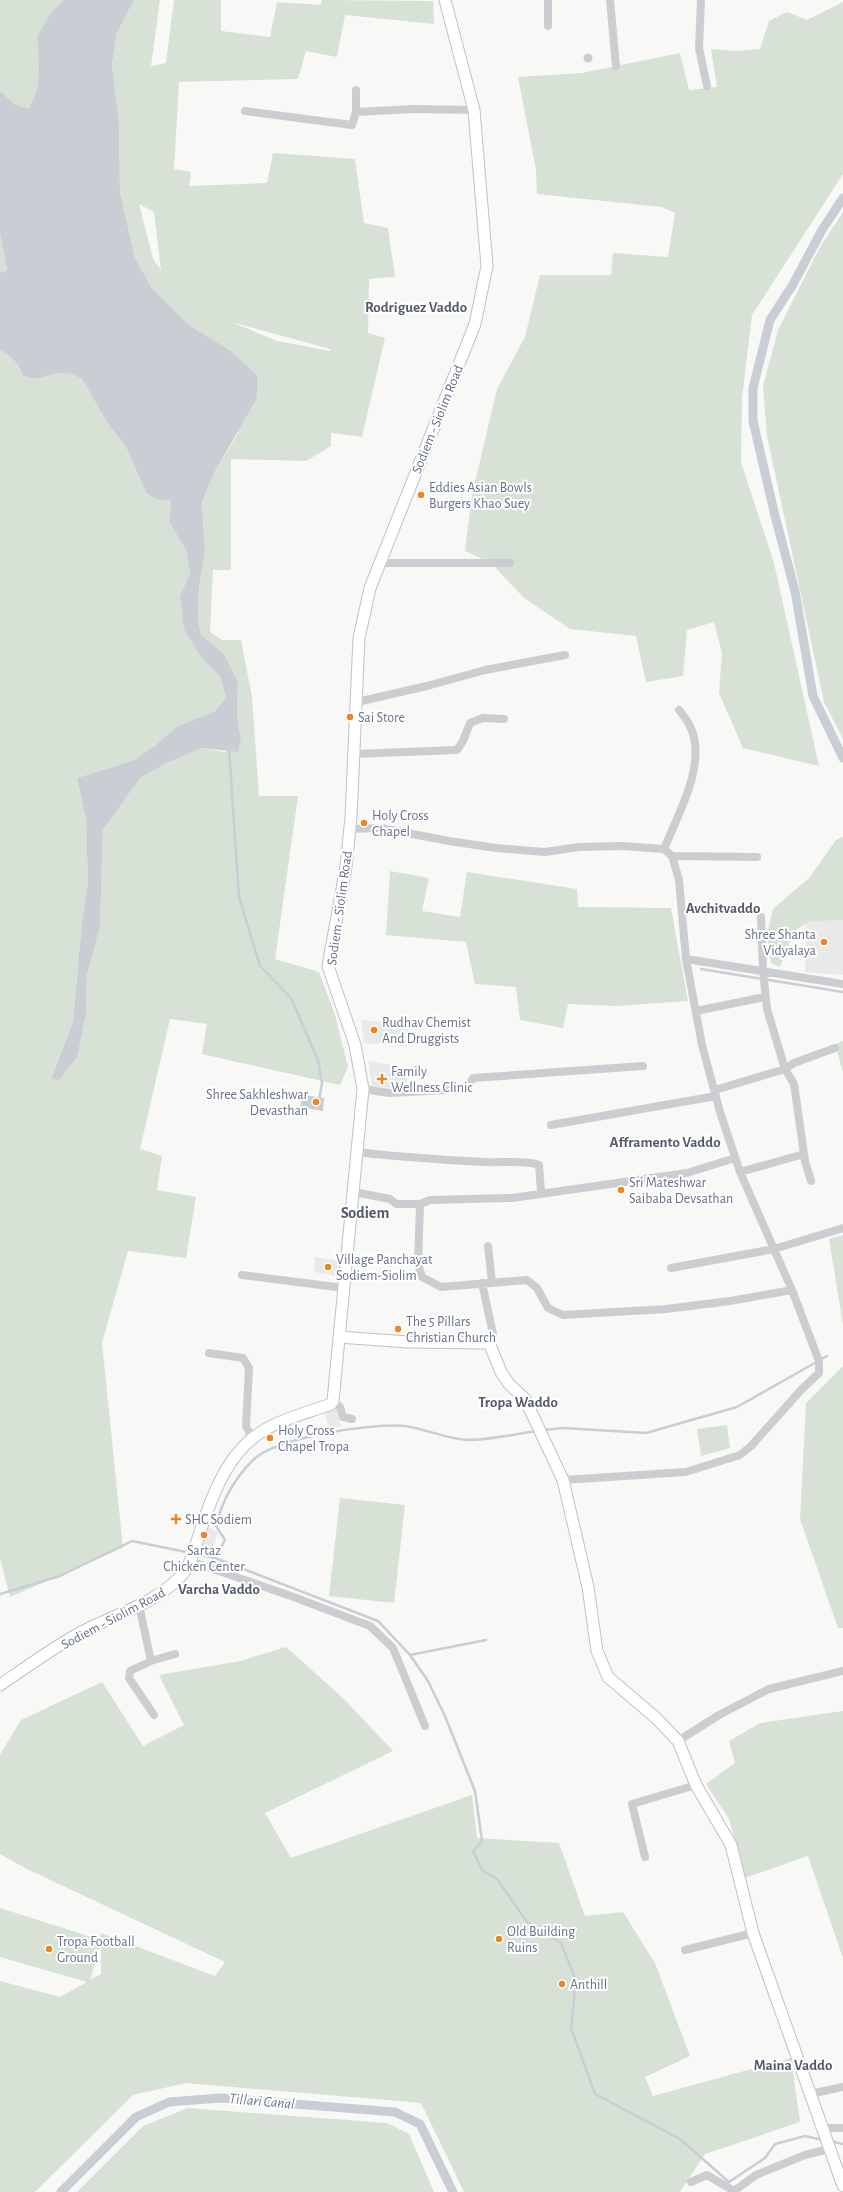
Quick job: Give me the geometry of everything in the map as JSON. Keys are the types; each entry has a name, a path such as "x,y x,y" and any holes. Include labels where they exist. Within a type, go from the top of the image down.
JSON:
{"main road":[{"name":"Sodiem - Siolim Road","path":"0,1685 76,1635 163,1594 181,1577 192,1556 209,1506 227,1468 238,1452 252,1438 268,1428 331,1404 334,1401 363,1089 355,1045 328,966 346,867 350,829 355,754 359,638 370,588 475,324 487,266 474,110 445,0"},
{"path":"339,1337 408,1342 485,1343 490,1345 501,1372 509,1384 524,1399 563,1480 588,1587 598,1651 608,1677 656,1718 678,1740 696,1785 731,1845 753,1933 843,2186"}],"street":[{"path":"548,0 548,26"},
{"path":"610,0 616,66"},
{"path":"701,0 700,48 707,86"},
{"path":"245,111 352,125 356,112 356,90"},
{"path":"356,112 412,109 474,110"},
{"path":"380,563 510,563"},
{"path":"357,702 427,686 485,670 565,655"},
{"path":"664,849 694,774 695,744 690,726 679,710"},
{"path":"355,754 457,750 463,741 470,723 483,718 504,719"},
{"path":"350,829 381,828 449,841 545,852 579,847 622,846 664,849 672,856 679,880 686,959 702,1045 735,1158 792,1290 819,1361 819,1373 801,1390 751,1446 740,1455 686,1472 563,1480"},
{"path":"672,856 757,857"},
{"path":"760,917 762,971 767,1009 786,1069 794,1084 804,1154 811,1181"},
{"path":"686,959 843,984"},
{"path":"696,1011 765,997"},
{"path":"551,1125 716,1093 786,1069 794,1063 835,1048"},
{"path":"363,1089 389,1093 467,1089 473,1078 643,1066"},
{"path":"357,1152 424,1159 514,1163 531,1162 539,1165 541,1192"},
{"path":"740,1172 804,1154"},
{"path":"354,1192 390,1199 396,1204 420,1204 430,1200 484,1200 512,1198 541,1192 687,1173 735,1158"},
{"path":"420,1204 418,1264 422,1277 441,1286 527,1280 537,1288 548,1308 563,1315 666,1309 792,1290"},
{"path":"672,1268 774,1249 843,1228"},
{"path":"488,1246 492,1282"},
{"path":"242,1275 344,1288"},
{"path":"482,1283 493,1334 490,1345"},
{"path":"209,1353 243,1358 249,1368 246,1426 252,1438"},
{"path":"334,1401 340,1407 343,1417 352,1419"},
{"path":"192,1556 370,1626 393,1648 425,1726"},
{"path":"139,1605 151,1661"},
{"path":"154,1715 129,1678 130,1671 151,1661 175,1654"},
{"path":"678,1740 769,1689 843,1672"},
{"path":"645,1857 632,1804 696,1785"},
{"path":"685,1950 753,1933"},
{"path":"810,2094 843,2087"},
{"path":"691,2182 707,2175 734,2191 756,2174 805,2155 843,2128"}],"shaded area":[{"path":"0,0 64,0 37,37 39,71 37,90 29,110 16,105 0,91"},
{"path":"64,0 134,0 117,33 112,64 119,123 120,192 135,258 152,288 189,325 228,349 257,375 257,398 214,473 202,502 205,551 199,588 198,619 201,635 224,654 238,682 237,717 241,739 238,752 202,748 167,763 140,778 103,830 100,927 87,975 86,1013 77,1057 59,1080 51,1079 73,1022 82,921 88,884 86,820 77,778 134,760 156,745 177,727 215,711 226,698 220,676 203,660 184,629 180,596 190,573 186,550 169,522 171,501 157,499 146,493 125,445 108,424 82,379 72,374 59,373 35,379 23,376 14,360 0,350 0,273 7,270 0,233 0,91 16,105 29,109 37,90 39,71 37,37 50,14"},
{"path":"134,0 160,0 151,66 166,63 174,0 221,0 221,31 270,37 277,2 320,5 322,0 433,1 434,24 345,15 337,57 306,51 298,79 179,82 174,169 191,172 189,186 267,183 273,153 355,159 364,223 388,228 395,277 369,279 368,333 385,338 362,437 331,433 331,446 306,461 231,459 231,570 213,570 210,632 222,640 241,640 252,697 259,796 298,796 275,959 319,972 335,1015 348,1067 340,1085 202,1054 207,1024 170,1019 140,1149 162,1156 157,1190 196,1197 186,1258 128,1251 102,1343 123,1548 10,1597 0,1558 0,350 14,360 23,376 35,379 59,373 72,374 82,379 108,424 125,445 146,493 171,501 169,522 186,550 190,573 180,596 203,660 220,676 226,698 215,711 134,760 77,778 86,820 88,884 82,921 73,1022 51,1079 86,1013 87,975 100,927 103,830 140,778 167,763 202,748 225,752 241,739 237,717 238,682 224,654 201,635 198,619 199,588 205,551 202,502 214,473 238,433 228,349 189,325 152,288 135,258 120,192 119,123 112,64 117,33","holes":["139,204 154,212 161,270 153,259","231,322 330,349 330,351 277,341"]},
{"path":"843,2 843,174 752,315 742,398 741,462 774,563 819,766 743,748 719,693 722,653 714,622 687,630 683,676 646,682 636,636 570,629 524,598 491,563 465,551 472,495 497,389 525,337 540,275 611,275 613,253 668,257 675,213 662,207 537,194 536,170 518,77 582,73 680,53 689,90 717,87 711,49 736,51 760,49 769,21 787,12 807,20"},
{"path":"588,53 593,58 588,63 583,58"},
{"path":"843,212 843,739 824,702 767,436 763,386 778,330 820,247"},
{"path":"0,233 7,270 0,273"},
{"path":"843,837 843,920 810,921 793,932 780,967 771,963 767,935 773,909 810,877 836,840"},
{"path":"390,871 429,878 422,911 460,917 467,872 577,889 578,907 671,908 688,1001 615,1006 568,1004 563,1028 520,1020 516,987 475,984 466,942 386,935"},
{"name":"Shree Shanta Vidyalaya","path":"806,910 843,911 843,975 805,972"},
{"path":"361,1020 410,1025 406,1046 364,1043"},
{"path":"843,1041 843,1072 835,1044"},
{"path":"368,1061 409,1068 406,1090 372,1086"},
{"path":"303,1095 324,1098 323,1111 300,1107"},
{"path":"843,1235 843,1325 829,1239"},
{"path":"315,1257 343,1262 342,1277 314,1272"},
{"path":"843,1366 843,1628 838,1628 800,1519 806,1403"},
{"path":"335,1406 341,1426 329,1428 324,1409"},
{"path":"727,1425 730,1448 701,1456 697,1429"},
{"path":"340,1498 405,1505 394,1603 329,1596"},
{"path":"205,1525 218,1532 210,1558 194,1554"},
{"path":"286,1647 344,1699 393,1751 265,1813 291,1858 472,1795 477,1838 559,1843 585,1916 623,1912 655,1963 690,2056 645,2077 653,2096 791,2058 800,2122 705,2154 680,2192 464,2192 421,2103 186,2083 133,2095 35,2192 0,2192 0,1981 60,1997 87,1982 0,1957 0,1908 101,1940 101,1933 215,1976 225,1962 27,1869 0,1854 0,1755 21,1720 102,1682 143,1746 184,1725 159,1675 240,1661","holes":["101,1942 101,1974 90,1980"]},
{"path":"843,1711 843,1958 808,1856 745,1878 729,1819 706,1784 735,1763 729,1741 760,1723"},
{"path":"188,2108 387,2123 409,2134 434,2192 77,2192 143,2126"}],"waterway":[{"path":"843,198 822,230 792,286 770,320 753,388 753,421 775,516 795,591 813,696 843,758"},
{"path":"229,749 239,897 260,966 291,998 318,1060 322,1083 319,1100"},
{"path":"701,969 843,992"},
{"path":"544,1430 563,1428 646,1433 737,1407 827,1356"},
{"path":"215,1558 225,1540 216,1526 230,1490 240,1474 253,1460 265,1452 282,1445 303,1438 326,1433 371,1427 413,1427 452,1438 468,1440 494,1438 537,1431"},
{"path":"0,1594 60,1576 132,1541 191,1553"},
{"path":"196,1554 215,1558 378,1621 410,1655 428,1681 445,1716 475,1791 482,1841 473,1851 482,1870 497,1879 527,1922 561,1943 576,1980 571,2028 595,2094 680,2139 729,2182 765,2158 775,2144 805,2136 823,2140"},
{"path":"410,1655 486,1640"},
{"name":"Tillari Canal","path":"61,2192 136,2117 169,2102 221,2098 395,2112 420,2124 453,2192"},
{"path":"830,2141 843,2144"}],"place":[{"name":"Eddies Asian Bowls Burgers Khao Suey","path":"421,495"},
{"name":"Sai Store","path":"350,717"},
{"name":"Holy Cross Chapel","path":"364,823"},
{"name":"Shree Shanta Vidyalaya","path":"824,942"},
{"name":"Rudhav Chemist And Druggists","path":"374,1030"},
{"name":"Family Wellness Clinic","path":"382,1079"},
{"name":"Shree Sakhleshwar Devasthan","path":"316,1102"},
{"name":"Sri Mateshwar Saibaba Devsathan","path":"621,1190"},
{"name":"Village Panchayat Sodiem-Siolim","path":"328,1267"},
{"name":"The 5 Pillars Christian Church","path":"398,1329"},
{"name":"Holy Cross Chapel Tropa","path":"270,1438"},
{"name":"SHC Sodiem","path":"176,1519"},
{"name":"Sartaz Chicken Center","path":"204,1535"},
{"name":"Old Building Ruins","path":"499,1939"},
{"name":"Tropa Football Ground","path":"49,1949"},
{"name":"Anthill","path":"562,1984"}],"district":[{"name":"Rodriguez Vaddo","path":"416,307"},
{"name":"Avchitvaddo","path":"723,908"},
{"name":"Afframento Vaddo","path":"665,1142"},
{"name":"Sodiem","path":"365,1212"},
{"name":"Tropa Waddo","path":"518,1402"},
{"name":"Varcha Vaddo","path":"219,1589"},
{"name":"Maina Vaddo","path":"793,2065"}]}
